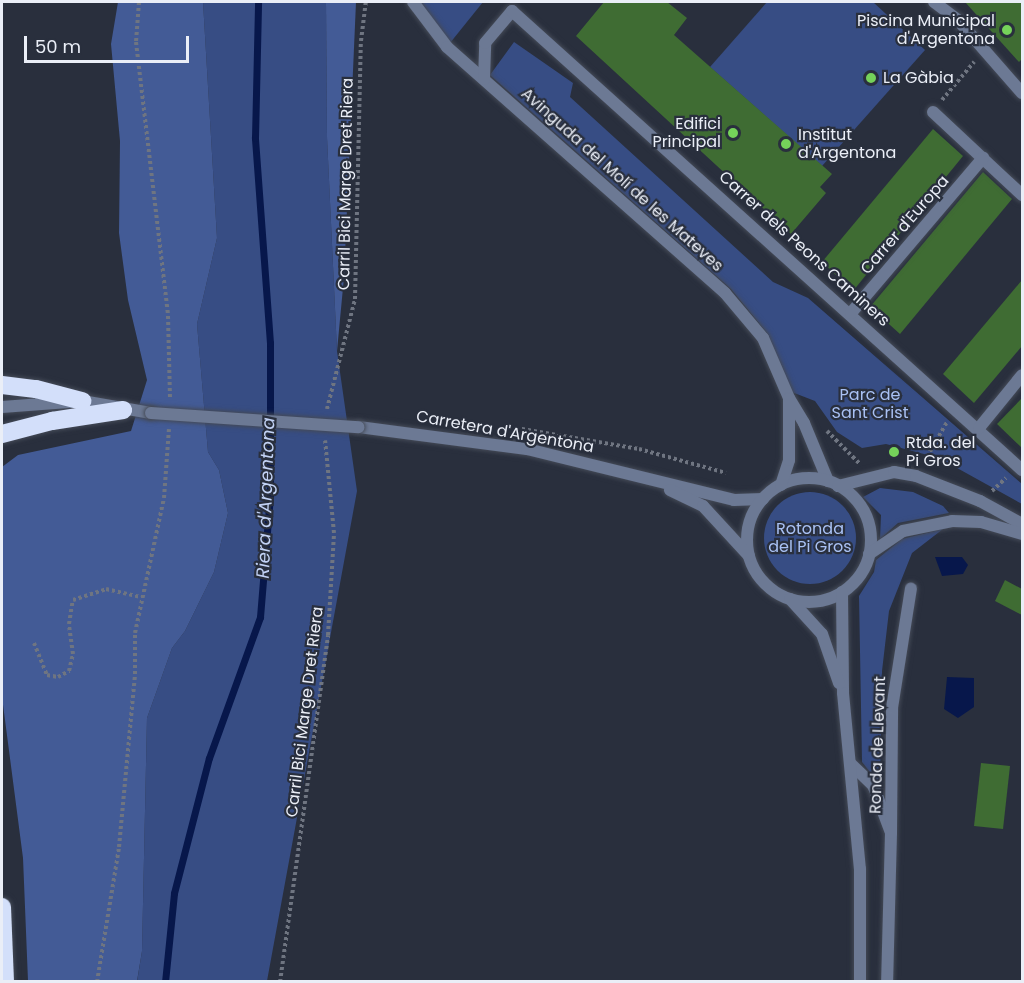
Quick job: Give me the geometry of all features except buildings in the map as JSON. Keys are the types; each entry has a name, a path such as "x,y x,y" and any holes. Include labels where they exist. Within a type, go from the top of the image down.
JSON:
{"highway":[{"path":"2,385 36,389 82,401"},
{"path":"2,434 123,410"},
{"path":"2,908 5,981"}],"street":[{"name":"Avinguda del Molí de les Mateves","path":"413,2 447,47 725,293 763,338 789,398 804,423 833,484"},
{"path":"934,2 958,20 1023,93"},
{"name":"Carrer dels Peons Caminers","path":"484,79 485,43 512,11 1021,468"},
{"path":"933,111 1023,195"},
{"name":"Carrer d'Europa","path":"851,313 983,158"},
{"path":"979,428 1023,375"},
{"path":"781,485 789,460 789,398"},
{"path":"2,407 82,401"},
{"name":"Carretera d'Argentona","path":"82,401 123,410 359,427 527,449 644,478"},
{"path":"749,556 748,530 763,499 781,485 804,478 833,484 894,472 916,476 980,501 1023,524"},
{"path":"644,478 735,501 763,499"},
{"path":"644,478 703,506 749,556 764,582 789,599 822,634 843,693"},
{"path":"789,599 816,601 842,592 860,576 869,554 866,516 856,500 833,484"},
{"path":"869,554 903,531 952,521 981,522 1023,534"},
{"name":"Ronda de Llevant","path":"887,981 892,708 911,588"},
{"path":"842,592 843,693 860,869 860,981"},
{"name":"Ronda de Llevant","path":"851,764 873,785 891,833"}],"path":[{"path":"139,2 136,42 168,316 170,401"},
{"name":"Carril Bici Marge Dret Riera","path":"330,399 355,299 361,41 366,2"},
{"path":"933,111 984,50"},
{"path":"916,476 956,408"},
{"path":"97,981 119,847 141,597 164,498 169,424"},
{"path":"820,425 873,477"},
{"name":"Carril Bici Marge Dret Riera","path":"280,981 328,635 334,533 326,444"},
{"path":"980,501 1021,468"},
{"path":"34,643 47,675 58,677 69,671 73,654 69,624 73,600 106,589 141,597"}],"green space":[{"path":"203,2 326,2 327,137 337,351 357,491 267,981 137,982 142,951 147,718 172,648 185,631 214,572 228,513 219,470 208,452 197,324 217,238"},
{"path":"418,2 483,2 450,43"},
{"path":"767,2 873,2 925,50 822,166 710,67"},
{"name":"Parc de Sant Crist","path":"514,42 573,83 570,97 773,282 808,298 1022,484 1022,504 939,458 886,444 862,448 837,432 815,401 789,391 767,333 731,289 490,75"},
{"path":"880,488 913,492 943,506 949,513 898,523 880,539 881,515 863,497"},
{"name":"Rotonda del Pi Gros","path":"810,492 828,496 842,506 852,520 856,538 852,556 842,570 828,580 810,584 792,580 778,570 768,556 764,538 768,520 778,506 792,496"},
{"path":"943,529 912,553 889,611 882,671 880,785 862,762 859,596 874,572 876,560 902,539"}],"shaded area":[{"path":"118,2 203,2 217,238 197,324 208,452 219,470 228,513 214,572 185,631 172,648 147,718 142,951 137,981 28,981 23,858 2,697 2,467 18,455 131,431 147,380 128,300 119,233 120,141 111,44"},
{"path":"326,2 356,2 344,277 337,351 327,137"},
{"path":"935,557 962,557 968,565 963,574 942,576"},
{"path":"947,677 974,678 974,707 958,718 944,709"}],"waterway":[{"name":"Riera d'Argentona","path":"165,982 174,893 209,758 260,617 270,495 270,343 255,138 258,2"}],"place":[{"name":"Piscina Municipal d'Argentona","path":"1007,30"},
{"name":"La Gàbia","path":"871,78"},
{"name":"Edifici Principal","path":"733,133"},
{"name":"Institut d'Argentona","path":"786,144"},
{"name":"Rtda. del Pi Gros","path":"894,452"}]}
